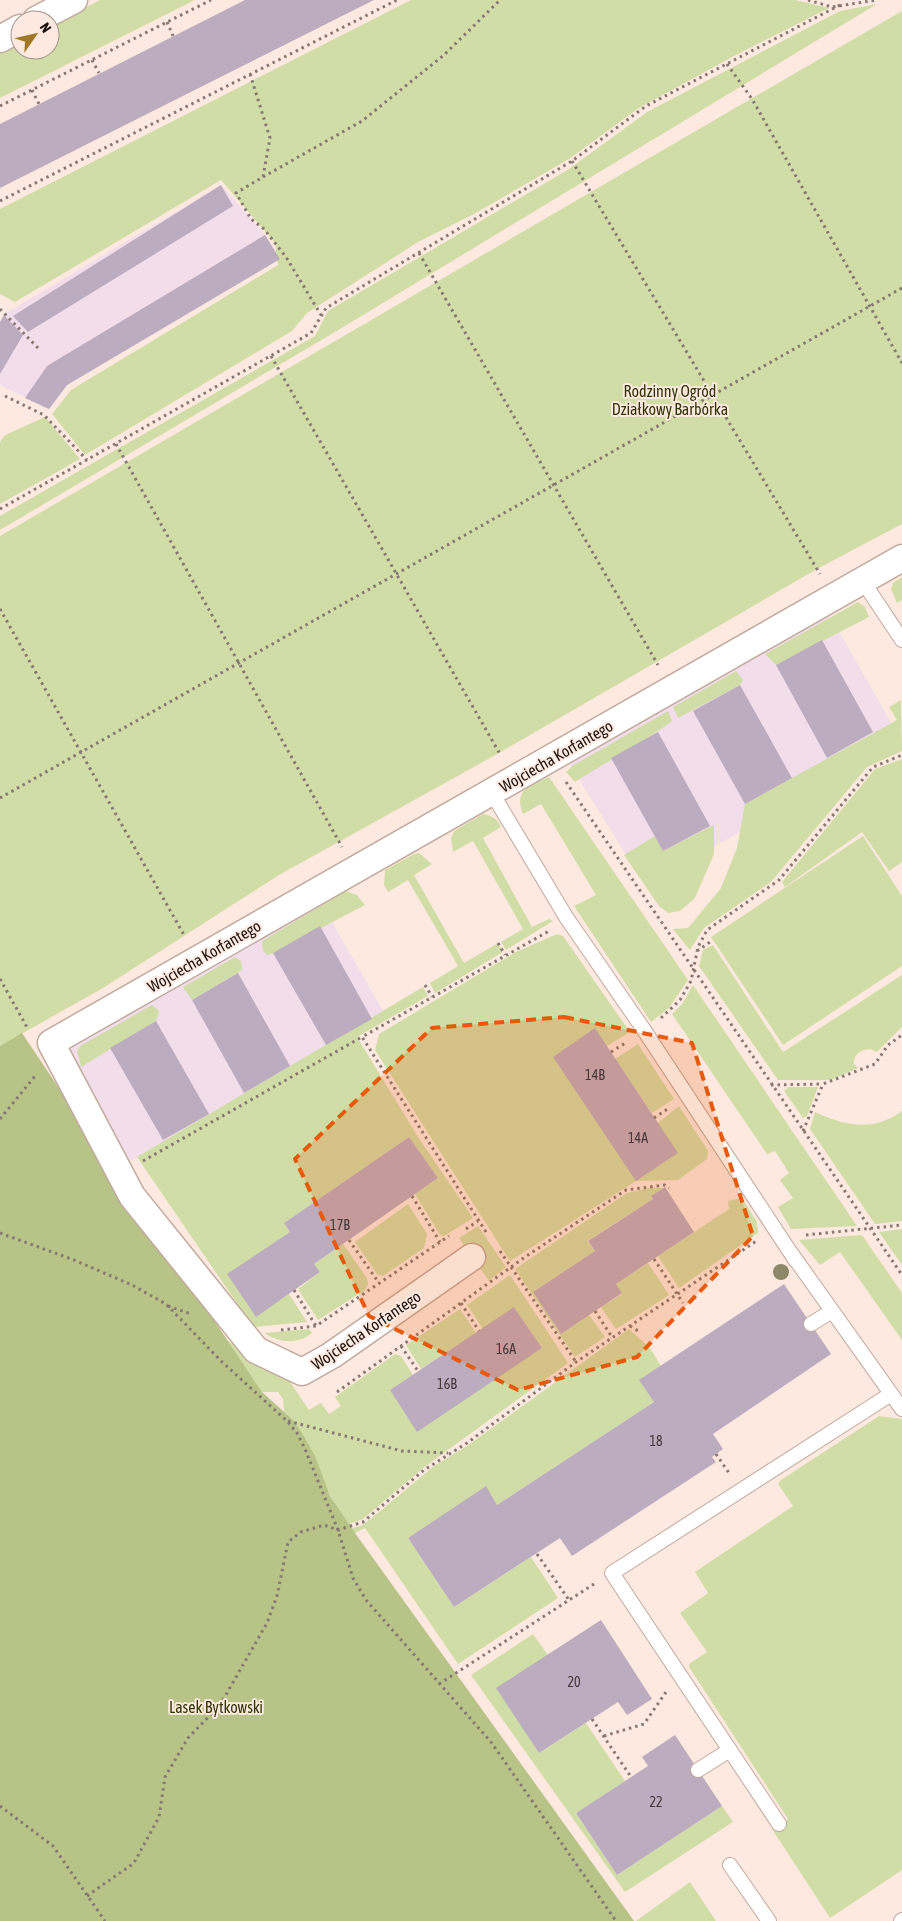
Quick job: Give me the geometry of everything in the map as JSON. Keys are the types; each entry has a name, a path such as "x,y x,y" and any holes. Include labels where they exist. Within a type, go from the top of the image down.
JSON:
{"street":[{"path":"55,10 74,0"},
{"name":"Wojciecha Korfantego","path":"472,1257 332,1355 302,1372 256,1350 132,1196 48,1050 550,759 902,558"}],"lane":[{"path":"862,580 902,640"},
{"path":"492,793 566,917 644,1030 796,1261 902,1409"},
{"path":"811,1324 832,1311"},
{"path":"780,1824 612,1573 891,1394"},
{"path":"698,1770 730,1750"},
{"path":"730,1865 769,1921"}],"path":[{"path":"0,106 209,0"},
{"path":"0,201 397,0"},
{"path":"321,315 286,257 264,229 251,219 236,193 362,121 444,55 500,0"},
{"path":"808,0 832,7 877,0"},
{"path":"0,509 311,333 326,308 572,161 646,106 840,6"},
{"path":"166,22 173,36"},
{"path":"92,60 99,73"},
{"path":"727,64 752,98 902,362"},
{"path":"250,74 270,138 263,177"},
{"path":"32,90 39,104"},
{"path":"572,161 824,581"},
{"path":"419,252 661,670"},
{"path":"0,798 902,288"},
{"path":"0,309 40,350"},
{"path":"271,356 504,761"},
{"path":"5,396 44,414 87,460"},
{"path":"116,444 344,850"},
{"path":"0,609 188,942"},
{"path":"644,1030 666,1014 680,1000 691,981 696,951 707,930 779,880 873,767 902,755"},
{"path":"550,759 692,970 902,1275"},
{"path":"120,1174 552,930"},
{"path":"696,951 713,940"},
{"path":"498,943 505,955"},
{"path":"0,979 48,1050 33,1080 0,1119"},
{"path":"425,985 432,997"},
{"path":"771,1085 824,1084 875,1064 888,1045 902,1035"},
{"path":"362,1037 489,1236"},
{"path":"802,1131 824,1084"},
{"path":"337,1392 511,1267 626,1190 665,1185 669,1188"},
{"path":"243,1334 316,1326 440,1242 412,1196"},
{"path":"87,1896 134,1863 159,1818 166,1777 188,1738 220,1705 267,1623 277,1596 288,1542 301,1532 324,1525 338,1530 363,1522 424,1470 467,1443 612,1337 763,1236 781,1238 902,1225"},
{"path":"0,1234 74,1260 132,1285 166,1304 200,1318"},
{"path":"349,1240 379,1283"},
{"path":"494,1244 576,1362"},
{"path":"654,1259 683,1303"},
{"path":"294,1290 316,1326"},
{"path":"461,1303 479,1331"},
{"path":"166,1304 221,1361 287,1421 297,1433 338,1530 353,1578 366,1600 491,1742 616,1921"},
{"path":"595,1311 612,1337"},
{"path":"630,1326 640,1332"},
{"path":"401,1346 418,1371"},
{"path":"287,1421 402,1451 448,1454"},
{"path":"716,1454 730,1475 723,1479"},
{"path":"538,1554 568,1600"},
{"path":"439,1684 612,1573"},
{"path":"604,1736 644,1724 679,1673"},
{"path":"592,1719 631,1777"},
{"path":"0,1806 53,1846 106,1921"}],"highlighted area":[{"path":"564,1017 692,1043 753,1236 637,1357 518,1390 369,1316 295,1159 432,1028"}],"shaded area":[{"path":"221,185 265,235 280,259 68,385 49,409 0,385 0,322 6,313"},
{"path":"826,609 902,742 645,885 567,760"},
{"path":"319,900 385,1014 128,1162 64,1046"}],"green space":[{"path":"100,0 195,0 0,98 0,53 10,48 10,60 60,60 60,21"},
{"path":"411,0 795,0 829,8 734,56 639,108 569,159 474,214 418,242 307,313 292,331 85,455 52,414 71,390 278,265 275,243 221,180 15,302 0,294 0,209"},
{"path":"877,4 335,332 0,530 0,516 315,336 328,311 569,169 647,112 840,11"},
{"name":"Rodzinny Ogród Działkowy Barbórka","path":"902,11 902,524 817,569 499,753 279,875 103,988 0,1046 0,536"},
{"path":"45,417 80,459 0,504 0,442 5,435"},
{"path":"902,577 902,600 897,603 891,589 893,583"},
{"path":"858,602 865,607 869,617 776,665 765,654"},
{"path":"736,671 743,680 740,685 678,718 673,707"},
{"path":"901,700 902,751 867,767 771,882 704,928 690,950 673,929 688,928 721,888 737,848 745,804 897,720 889,707"},
{"path":"668,711 672,721 575,782 566,772 572,766"},
{"path":"902,759 902,862 889,871 862,832 785,887 782,882 875,769"},
{"path":"549,777 688,980 668,1009 651,1022 574,906 596,895 541,804 523,814 520,806 522,794 530,786"},
{"path":"483,814 489,815 500,824 501,827 483,838 532,927 549,919 553,921 506,950 501,942 523,929 473,841 453,852 451,838 454,831"},
{"path":"714,825 714,854 695,898 680,911 668,913 659,906 624,855 655,836 663,851"},
{"path":"863,836 902,896 902,966 783,1045 711,937"},
{"path":"419,853 432,864 414,875 464,963 498,943 503,952 435,993 430,983 458,966 408,880 388,892 384,885 385,870"},
{"path":"346,891 357,895 365,905 273,953 267,955 263,951 262,941"},
{"path":"557,934 563,936 630,1032 607,1046 595,1029 553,1057 658,1123 679,1106 708,1151 707,1159 678,1180 636,1181 510,1261 375,1050 379,1034 516,952"},
{"path":"713,945 783,1052 902,975 902,1027 877,1052 870,1049 858,1053 854,1064 858,1068 831,1080 778,1080 699,966 703,950"},
{"path":"235,957 241,961 242,969 238,973 192,1000 183,987"},
{"path":"693,985 857,1226 791,1229 778,1207 793,1198 780,1180 789,1173 775,1151 767,1154 672,1014 682,1004"},
{"path":"423,987 428,996 357,1037 418,1137 473,1218 444,1236 440,1235 415,1194 438,1178 409,1137 284,1223 290,1232 228,1274 256,1316 289,1294 307,1322 253,1327 137,1157"},
{"path":"152,1005 159,1011 156,1021 81,1067 77,1051 80,1046"},
{"name":"Lasek Bytkowski","path":"22,1033 262,1392 293,1420 302,1433 315,1456 330,1496 355,1533 634,1921 0,1921 0,1046"},
{"path":"638,1044 674,1099 652,1113 615,1059"},
{"path":"789,1087 818,1087 807,1116 803,1118 784,1091"},
{"path":"902,1111 902,1221 875,1224 810,1129 815,1112 837,1121 859,1125 881,1122"},
{"path":"649,1188 663,1188 651,1196 653,1199 587,1241 595,1251 533,1292 561,1334 589,1315 605,1337 575,1357 515,1269 627,1193"},
{"path":"742,1198 757,1222 758,1233 679,1288 658,1256 729,1209 728,1201"},
{"path":"408,1204 427,1234 424,1248 383,1276 377,1274 355,1242"},
{"path":"478,1226 506,1267 489,1281 459,1238"},
{"path":"902,1229 902,1265 879,1232"},
{"path":"862,1235 902,1293 902,1340 840,1252 820,1265 799,1240"},
{"path":"343,1244 367,1278 368,1284 365,1290 318,1320 298,1289 320,1272 314,1264"},
{"path":"648,1263 669,1295 616,1329 601,1307 622,1294 616,1284"},
{"path":"510,1275 568,1363 423,1468 363,1519 349,1524 330,1495 305,1440 284,1411 283,1399 278,1392 262,1392 227,1340 246,1354 286,1376 309,1410 321,1403 329,1414 341,1406 335,1397 395,1354 401,1356 413,1375 390,1390 542,1348 515,1308 483,1329 467,1305"},
{"path":"460,1309 476,1333 421,1369 406,1345"},
{"path":"309,1329 312,1333 294,1341 282,1341 264,1333"},
{"path":"629,1329 650,1348 661,1366 640,1380 654,1402 497,1505 486,1487 408,1538 454,1607 531,1557 558,1598 458,1664 365,1528 355,1533 351,1528 361,1526 434,1466 467,1446"},
{"path":"879,1416 902,1419 902,1870 830,1918 772,1829 788,1819 689,1667 689,1664 707,1652 680,1613 708,1593 695,1572 793,1506 778,1484 781,1480"},
{"path":"533,1634 548,1655 497,1688 539,1753 586,1723 625,1781 576,1813 617,1875 722,1806 733,1822 625,1892 471,1675"},
{"path":"690,1882 716,1921 636,1921"}],"building":[{"path":"245,0 374,0 0,188 0,124"},
{"path":"221,185 233,206 28,332 13,316"},
{"path":"265,235 280,259 67,385 49,409 25,398 47,366"},
{"path":"4,315 23,335 0,374 0,322"},
{"path":"822,640 873,732 827,758 776,665"},
{"path":"740,685 792,778 745,804 693,711"},
{"path":"658,732 710,826 663,851 611,758"},
{"path":"320,926 372,1019 326,1045 273,953"},
{"path":"238,973 290,1066 244,1093 192,1000"},
{"path":"156,1021 209,1114 163,1140 110,1048"},
{"path":"595,1028 678,1153 636,1181 553,1057"},
{"path":"409,1137 438,1178 314,1264 320,1272 256,1317 227,1274 290,1232 284,1223"},
{"path":"665,1187 694,1232 616,1284 622,1293 561,1334 533,1292 595,1251 588,1241 653,1199 651,1196"},
{"path":"784,1284 831,1354 713,1434 723,1449 712,1457 716,1462 572,1556 560,1538 454,1607 408,1538 486,1486 497,1505 654,1402 639,1380"},
{"path":"514,1307 542,1348 417,1432 390,1390"},
{"path":"601,1620 652,1699 627,1715 618,1702 539,1753 496,1688"},
{"path":"675,1735 722,1806 617,1875 576,1813 648,1766 642,1757"}]}
